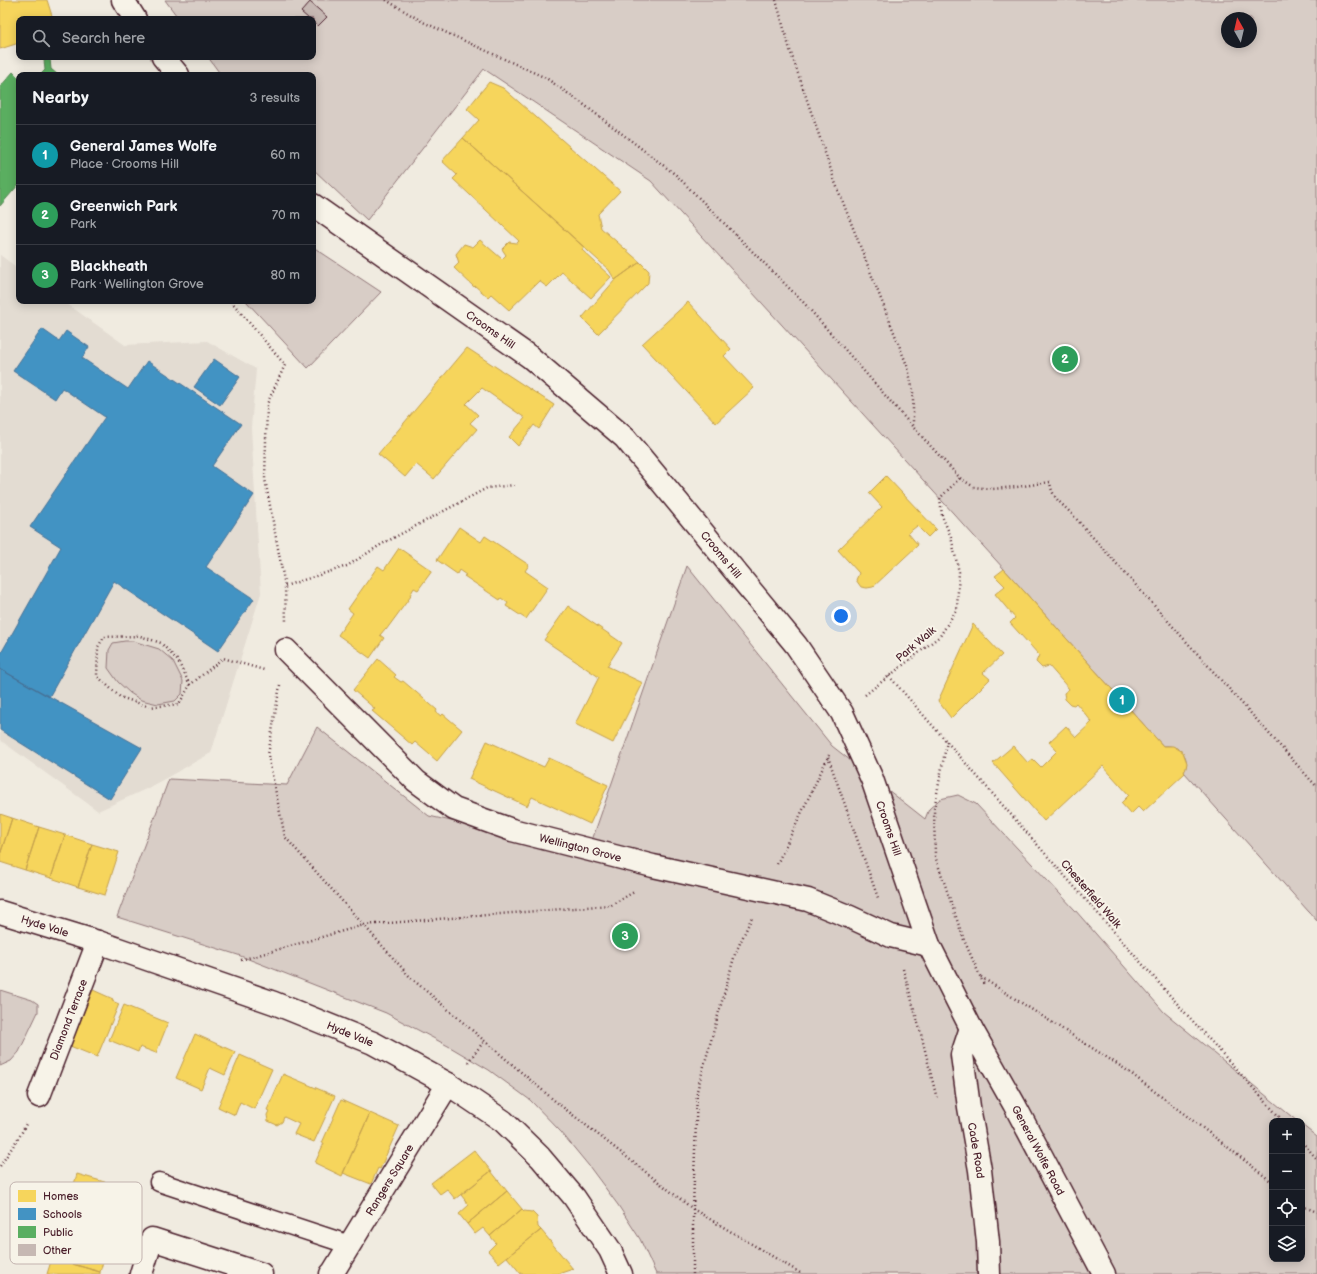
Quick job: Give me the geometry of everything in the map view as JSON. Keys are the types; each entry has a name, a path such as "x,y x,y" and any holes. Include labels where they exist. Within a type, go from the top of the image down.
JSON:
{"street":[{"path":"123,0 133,16"},
{"path":"166,60 176,72"},
{"name":"Crooms Hill","path":"316,207 530,357 624,438 796,646 842,713 872,779 929,945 971,1028"},
{"name":"Wellington Grove","path":"286,650 416,781 454,809 512,830 653,866 808,900 891,936 929,945"},
{"name":"Hyde Vale","path":"0,912 98,942 274,1003 373,1043 448,1084 503,1121 540,1157 574,1198 610,1250 621,1274"},
{"name":"Diamond Terrace","path":"39,1096 98,942"},
{"name":"Cade Road","path":"971,1028 962,1055 980,1170 988,1242 989,1274"},
{"name":"General Wolfe Road","path":"971,1028 1014,1104 1104,1274"},
{"name":"Rangers Square","path":"331,1274 448,1084"},
{"path":"141,1274 152,1239 261,1274"}],"lane":[{"path":"159,1182 350,1245"}],"path":[{"path":"386,0 423,22 546,78 583,104 676,175 804,303 960,478 974,487 992,489 1017,488 1050,482 1051,492 1057,499 1071,512 1317,787"},
{"path":"776,0 790,50 834,182 908,368 914,392 913,427"},
{"path":"234,304 285,365 266,404 265,479 285,586 286,650 268,755 285,837 411,978 555,1101 693,1209 802,1274"},
{"name":"Park Walk","path":"842,713 940,636 957,609 960,572 951,537 942,516 940,498 960,478"},
{"path":"285,586 347,566 382,544 488,488 514,485"},
{"path":"190,685 178,661 161,643 140,636 104,637 98,647 98,676 120,697 150,707 179,704 190,685 223,658 282,675"},
{"name":"Chesterfield Walk","path":"890,676 1181,1008 1280,1118"},
{"path":"693,1274 693,1209 697,1091 735,954 828,757 842,713"},
{"path":"828,757 903,969 920,1030 938,1106"},
{"path":"234,962 364,925 611,905 641,888 653,866"},
{"path":"980,977 1126,1069 1269,1180"},
{"path":"466,1064 485,1040"},
{"path":"0,1166 27,1122"},
{"path":"1305,1145 1317,1159"},
{"path":"1305,1207 1317,1212"}],"shaded area":[{"path":"165,0 1317,0 1317,921 1184,772 1186,761 1182,752 1174,747 1163,746 651,181 484,69 367,220 316,172 316,72 219,72 210,60 316,60 316,16 177,16"},
{"path":"316,249 381,292 308,368 249,304 316,304"},
{"path":"0,255 16,267 16,304 67,304 125,345 207,341 256,369 251,428 261,593 211,753 148,788 98,811 0,740"},
{"path":"687,566 832,746 925,819 929,809 940,799 958,795 976,804 1075,910 1164,1012 1293,1118 1269,1118 1269,1262 1305,1262 1305,1127 1317,1137 1317,1274 656,1274 640,1239 618,1205 589,1166 561,1132 530,1100 489,1070 450,1047 386,1013 238,955 117,917 169,779 287,785 317,727 429,816 588,852"},
{"path":"133,641 159,649 173,661 183,681 182,694 175,701 158,704 141,700 130,693 118,682 108,668 109,650 113,643"},
{"path":"0,990 32,1000 38,1004 38,1012 19,1052 11,1061 0,1066"}],"building: Homes":[{"path":"0,0 47,0 52,16 16,16 16,44 0,49"},
{"path":"489,82 503,88 620,191 598,214 601,228 640,262 615,280 609,270 463,138 479,120 467,109"},
{"path":"463,138 584,247 582,250 611,277 591,298 562,272 547,287 539,281 509,310 491,294 488,297 475,286 474,287 454,268 459,263 456,254 464,244 473,247 480,240 502,259 506,255 502,249 509,242 517,243 519,241 453,179 457,175 442,161"},
{"path":"640,262 649,271 648,283 598,334 582,318 615,280"},
{"path":"688,302 731,349 724,356 754,388 716,423 642,344"},
{"path":"467,348 554,405 539,429 534,425 518,446 509,437 525,418 482,388 466,404 478,415 470,423 477,429 434,479 416,464 405,477 378,454"},
{"path":"886,476 936,529 928,537 917,526 908,533 918,545 873,587 861,587 856,580 859,573 838,550 882,507 869,493"},
{"path":"459,527 481,542 485,536 529,565 525,571 548,587 526,619 506,606 508,603 501,598 500,600 464,576 466,575 459,570 457,574 437,560"},
{"path":"399,548 432,571 418,590 414,588 410,595 411,596 386,630 385,629 380,635 384,638 370,658 338,635 353,613 348,609 378,566 384,570"},
{"path":"1004,569 1163,746 1173,746 1183,752 1187,763 1185,773 1143,812 1138,807 1131,814 1121,803 1129,795 1103,766 1044,821 993,763 1013,746 1028,763 1033,759 1041,767 1057,751 1049,742 1066,726 1076,737 1092,722 1076,703 1074,705 1070,704 1065,699 1064,693 1069,689 1049,666 1042,668 1036,662 1039,655 1010,623 1015,618 995,594 1005,586 995,576"},
{"path":"568,606 622,643 607,666 643,683 613,743 575,724 599,677 544,640"},
{"path":"973,624 1002,655 983,673 990,679 951,718 938,701"},
{"path":"378,659 396,675 394,677 401,682 403,681 437,710 436,712 441,716 443,714 462,730 437,761 415,742 412,745 372,711 375,709 353,690"},
{"path":"487,741 544,767 549,758 608,785 590,824 532,797 527,806 469,779"},
{"path":"0,814 12,818 0,855"},
{"path":"12,818 39,827 25,870 0,862 0,855"},
{"path":"39,827 65,835 51,878 25,870"},
{"path":"65,835 92,844 78,887 51,878"},
{"path":"92,844 119,852 105,895 78,887"},
{"path":"93,990 113,999 112,1001 119,1004 97,1057 70,1046"},
{"path":"124,1005 168,1023 156,1053 140,1047 138,1052 109,1040"},
{"path":"195,1034 235,1052 225,1075 210,1068 201,1089 176,1078"},
{"path":"240,1055 272,1069 254,1109 240,1102 235,1115 218,1107"},
{"path":"283,1074 335,1096 314,1142 294,1134 299,1124 284,1117 282,1122 277,1125 268,1121 267,1115 269,1111 267,1110"},
{"path":"341,1100 370,1113 342,1176 315,1163"},
{"path":"370,1113 399,1126 380,1169 378,1168 371,1184 343,1173"},
{"path":"474,1150 491,1171 455,1199 447,1189 440,1194 431,1183"},
{"path":"491,1171 507,1191 467,1224 459,1214 469,1205 461,1195"},
{"path":"77,1174 104,1182 75,1182"},
{"path":"507,1191 522,1209 490,1236 483,1228 475,1234 467,1224"},
{"path":"522,1209 524,1211 532,1212 537,1217 538,1227 541,1230 499,1263 488,1251 496,1243 490,1236"},
{"path":"541,1230 573,1269 558,1274 521,1274 507,1257"},
{"path":"50,1264 73,1264 100,1272 100,1274 47,1274"},
{"path":"73,1264 102,1264 100,1272"}],"building: Schools":[{"path":"42,329 59,341 66,331 89,347 82,358 128,389 147,361 241,424 212,466 254,495 206,567 254,599 218,651 114,581 49,697 0,669 0,655 61,547 30,527 105,417 62,388 55,399 13,371"},
{"path":"214,359 240,377 220,405 194,387"},
{"path":"0,669 142,748 110,799 0,730"}],"building: Public":[{"path":"44,60 50,60 51,69 54,72 43,72 45,70"},
{"path":"13,72 16,75 16,187 0,206 0,87"}],"building: Other":[{"path":"310,2 327,17 318,26 316,24 316,16 306,16 301,12"}],"place":[{"name":"Greenwich Park","path":"1065,359"},
{"name":"General James Wolfe","path":"1122,700"},
{"name":"Blackheath","path":"625,936"}]}
